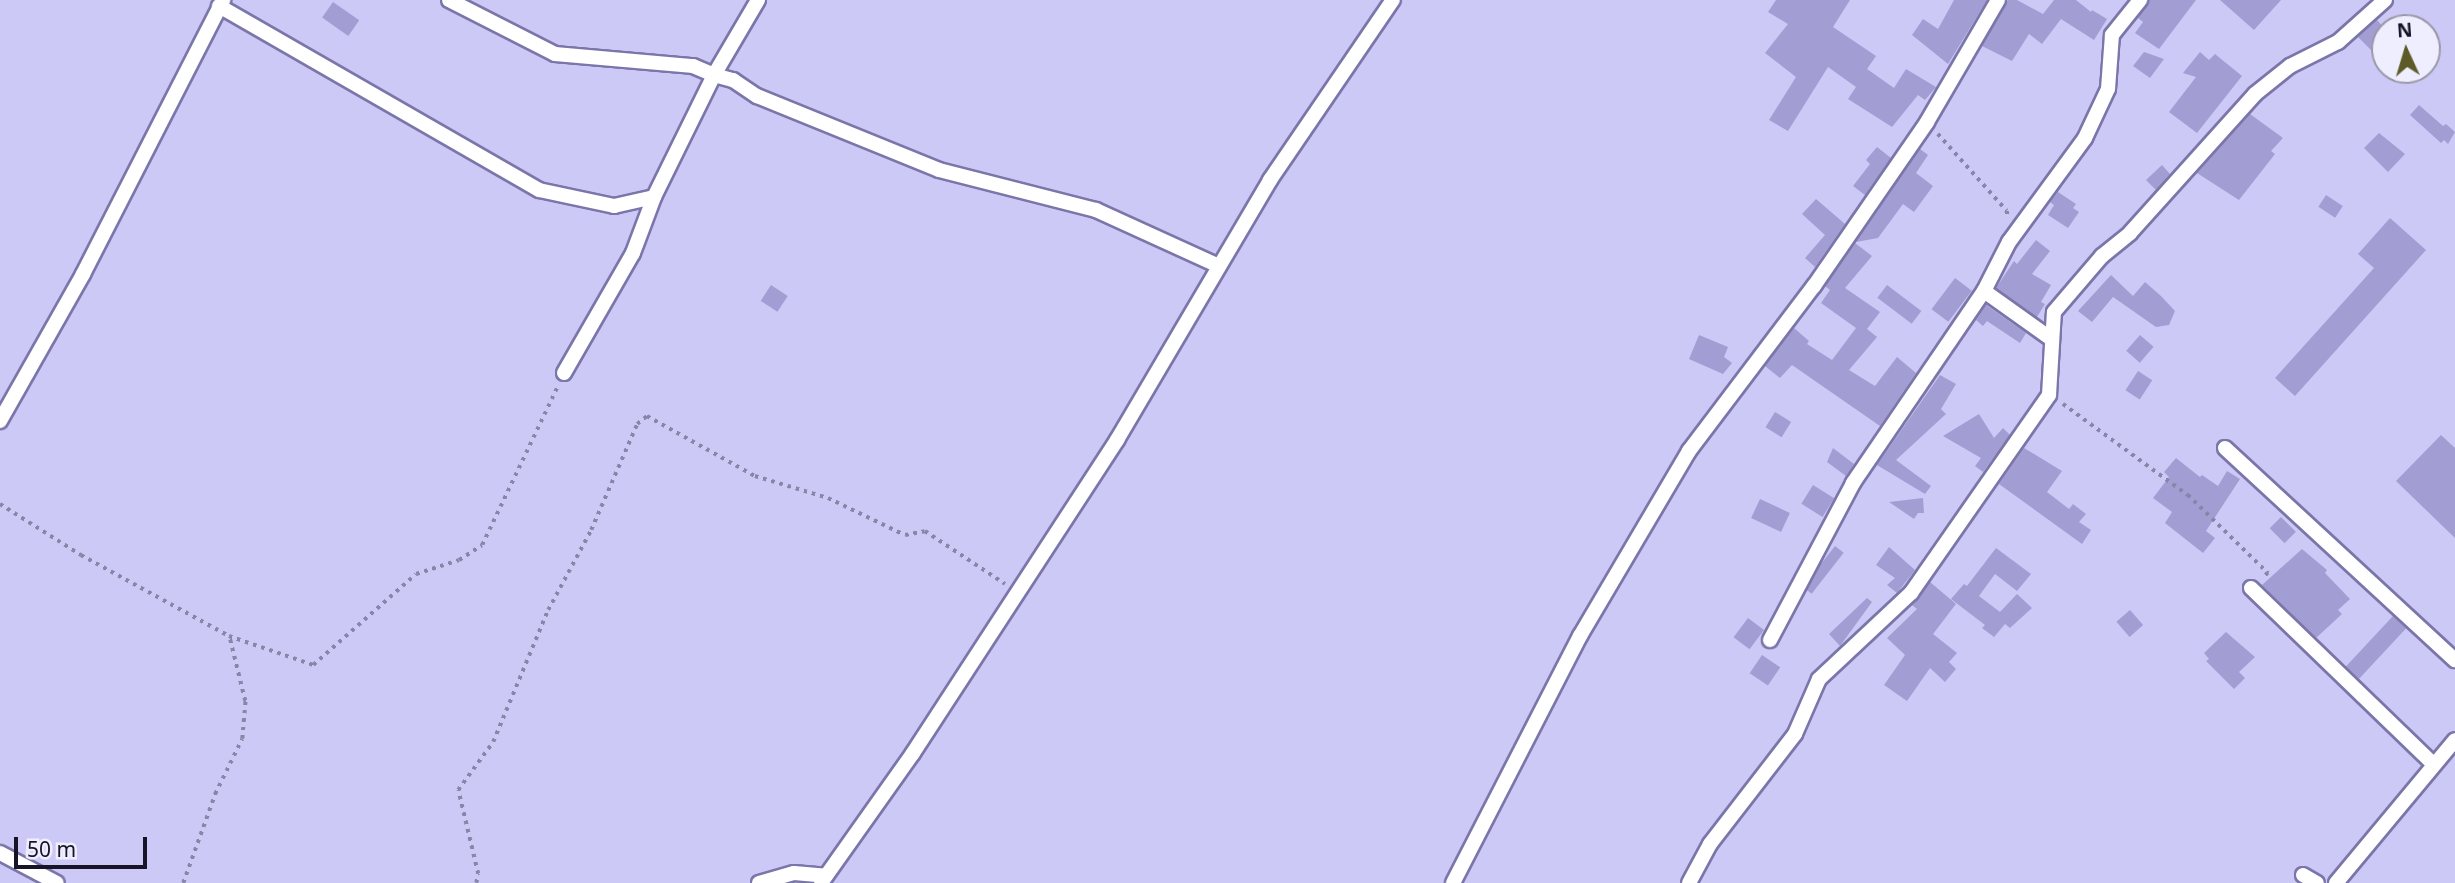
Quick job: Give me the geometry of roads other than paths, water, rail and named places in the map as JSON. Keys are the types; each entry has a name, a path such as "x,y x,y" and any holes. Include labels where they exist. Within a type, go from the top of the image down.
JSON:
{"street":[{"path":"449,0 555,54 693,66 733,80 757,96 939,170 1096,210 1219,266"},
{"path":"564,373 633,253 654,197 713,75 758,0"},
{"path":"759,883 794,873 824,879 914,753 1018,593 1117,440 1270,180 1393,0"},
{"path":"1453,883 1580,636 1689,451 1814,286 1927,122 1998,0"},
{"path":"1770,640 1853,483 1984,291 2009,242 2085,138 2108,89 2112,35 2140,0"},
{"path":"1689,883 1710,844 1795,734 1819,678 1911,593 2049,395 2050,338 2054,312 2102,256 2130,233 2255,94 2290,66 2339,42 2385,0"},
{"path":"0,421 83,274 221,3 539,190 614,206 654,197"},
{"path":"1984,291 2050,338"},
{"path":"2225,448 2455,660"},
{"path":"2251,588 2433,764"},
{"path":"2336,883 2455,740"},
{"path":"0,853 57,883"},
{"path":"2303,875 2317,883"}]}
